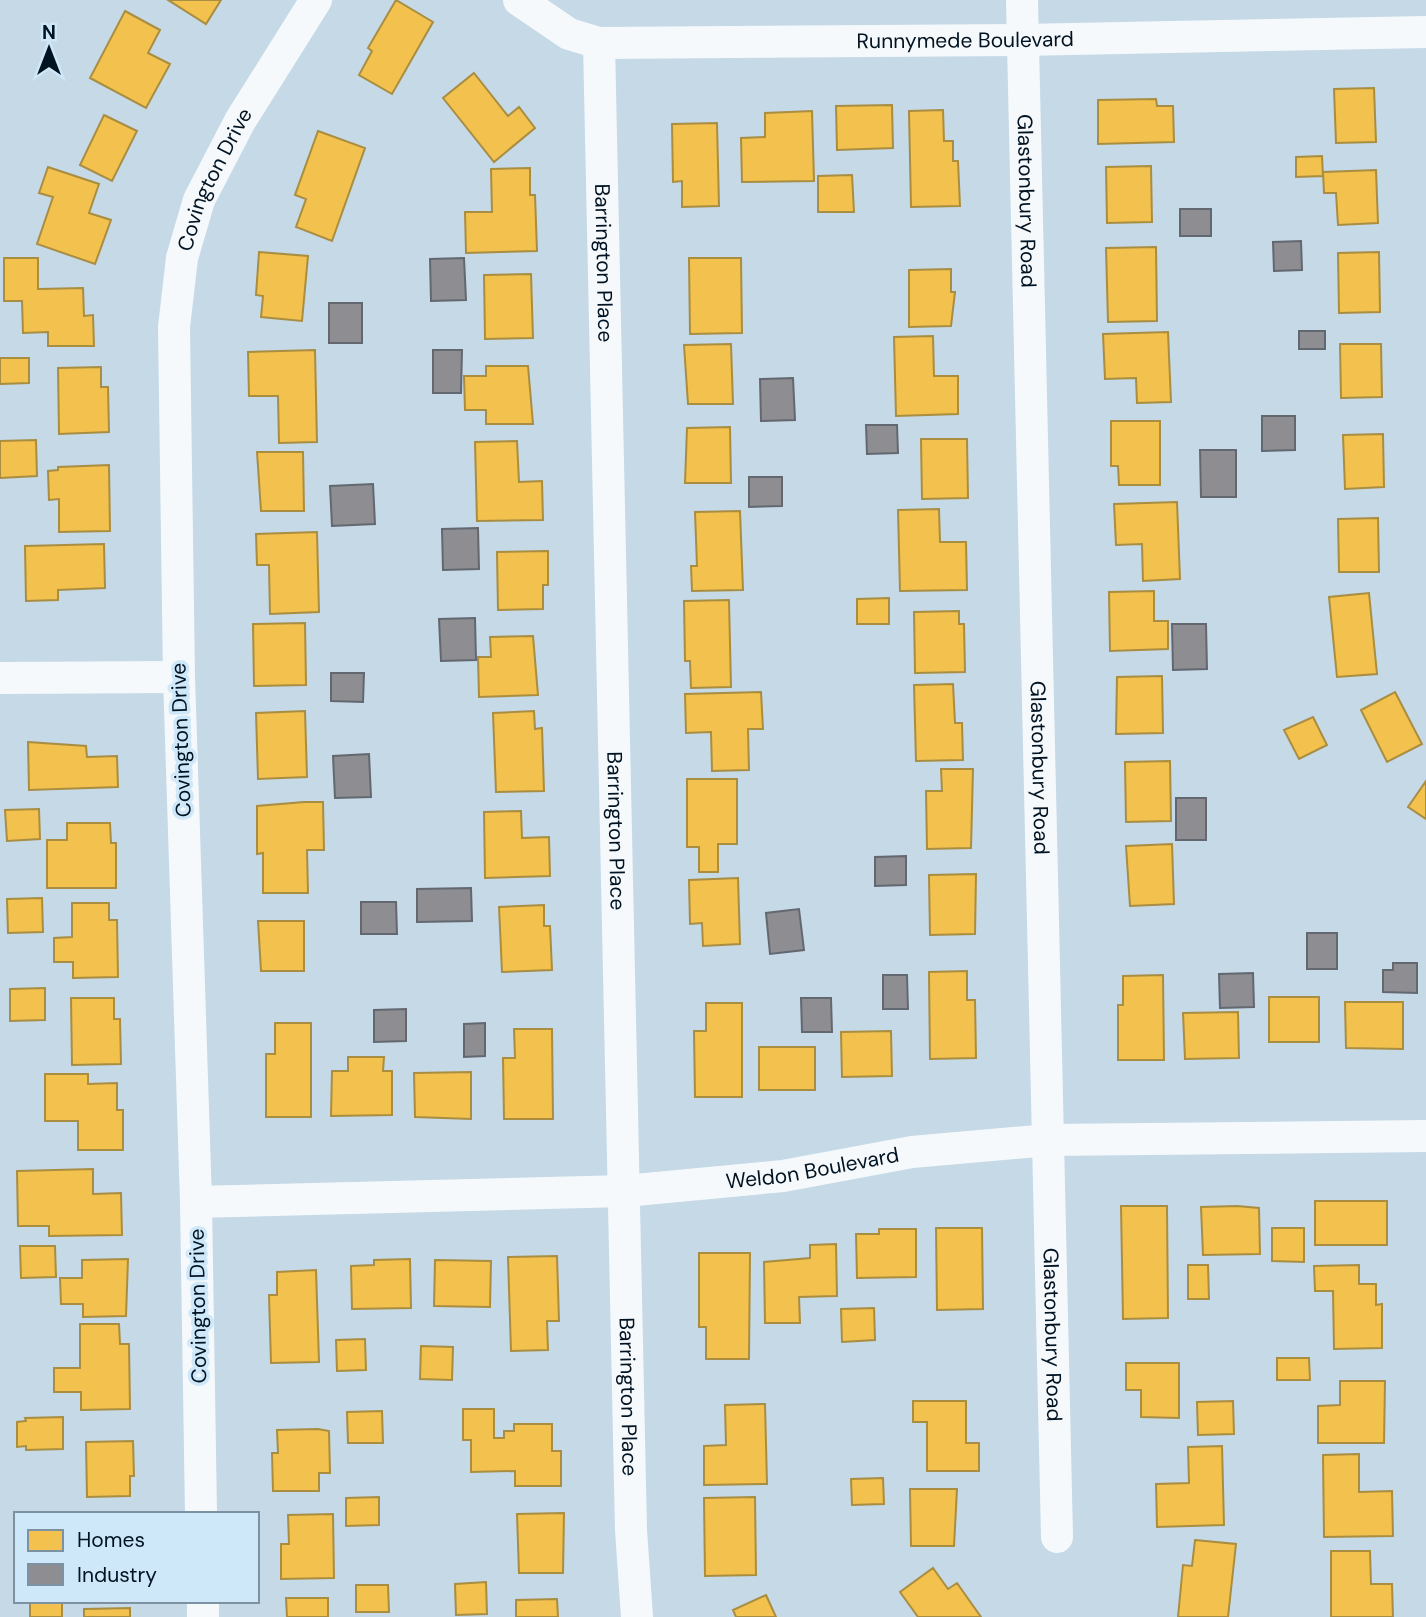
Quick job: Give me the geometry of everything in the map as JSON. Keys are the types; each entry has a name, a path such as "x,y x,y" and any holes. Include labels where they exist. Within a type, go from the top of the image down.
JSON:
{"street":[{"name":"Covington Drive","path":"201,1512 196,1202 179,677 174,327 182,258 205,189 240,121 316,0"},
{"name":"Runnymede Boulevard","path":"519,0 569,34 599,43 668,45 762,41 1023,40 1426,32"},
{"name":"Glastonbury Road","path":"1022,0 1057,1537"},
{"name":"Barrington Place","path":"599,43 631,1530 637,1617"},
{"path":"0,678 179,677"},
{"name":"Weldon Boulevard","path":"196,1202 625,1191 783,1176 912,1152 1048,1140 1426,1136"}],"building: Homes":[{"path":"168,0 221,0 206,24"},
{"path":"396,0 433,22 392,94 359,75 372,51 368,48"},
{"path":"125,11 160,30 148,53 170,64 146,108 90,78"},
{"path":"474,73 508,116 519,107 535,128 494,162 443,98"},
{"path":"1374,88 1376,142 1336,143 1334,89"},
{"path":"1156,99 1157,106 1173,106 1174,142 1098,144 1098,100"},
{"path":"892,105 893,148 837,150 836,106"},
{"path":"943,110 944,141 953,141 953,161 958,161 960,206 911,207 909,111"},
{"path":"812,111 814,181 742,182 741,138 765,137 765,113"},
{"path":"104,115 137,131 112,181 80,165"},
{"path":"717,123 719,206 682,207 682,181 673,182 672,124"},
{"path":"318,131 365,148 332,241 296,227 306,199 295,195"},
{"path":"1322,156 1323,176 1296,177 1296,157"},
{"path":"1151,166 1152,222 1107,223 1106,167"},
{"path":"48,167 99,184 89,213 111,220 95,264 37,244 53,197 39,193"},
{"path":"530,168 530,195 535,195 537,251 466,253 465,212 492,212 491,169"},
{"path":"1376,170 1378,223 1338,225 1336,193 1324,193 1323,172"},
{"path":"852,175 854,212 818,212 818,176"},
{"path":"1156,247 1157,321 1108,322 1106,248"},
{"path":"259,252 308,256 302,321 261,317 263,296 256,295"},
{"path":"1379,252 1380,312 1339,313 1338,253"},
{"path":"4,258 38,258 38,289 83,288 84,316 93,315 94,346 48,346 48,332 23,333 22,301 4,301"},
{"path":"689,258 741,258 742,333 690,334"},
{"path":"951,269 951,292 955,292 951,326 909,327 909,270"},
{"path":"531,274 533,338 485,339 484,275"},
{"path":"1168,332 1171,402 1137,403 1136,378 1105,379 1103,334"},
{"path":"933,336 934,376 958,376 958,414 896,416 894,337"},
{"path":"731,344 733,404 688,404 684,345"},
{"path":"1340,344 1381,344 1382,397 1341,398"},
{"path":"315,350 317,442 279,443 278,396 249,396 248,352"},
{"path":"0,358 29,358 29,383 0,384"},
{"path":"486,366 528,366 533,424 486,424 486,410 465,410 464,376 486,376"},
{"path":"101,367 101,387 108,387 109,432 59,434 58,368"},
{"path":"1111,421 1160,421 1160,485 1119,485 1118,466 1111,466"},
{"path":"730,427 731,483 685,483 687,428"},
{"path":"1383,434 1384,487 1345,489 1343,435"},
{"path":"921,439 967,439 968,498 922,499"},
{"path":"36,440 37,476 0,478 0,441"},
{"path":"517,441 519,482 542,481 543,520 477,521 475,442"},
{"path":"257,452 303,452 304,511 261,511"},
{"path":"109,465 110,531 59,532 59,499 49,500 48,471 58,470 58,467"},
{"path":"1177,502 1180,579 1143,581 1142,544 1116,545 1114,504"},
{"path":"939,509 940,542 966,542 967,590 900,591 898,510"},
{"path":"740,511 743,590 692,591 691,566 697,566 695,512"},
{"path":"1378,518 1379,572 1339,572 1338,519"},
{"path":"317,532 319,612 270,614 269,565 257,565 256,534"},
{"path":"104,544 105,588 58,590 58,600 26,601 25,546"},
{"path":"548,551 548,585 543,585 543,609 498,610 497,552"},
{"path":"1154,591 1154,621 1168,621 1168,649 1110,651 1109,592"},
{"path":"1369,593 1377,674 1337,677 1329,597"},
{"path":"889,598 889,624 857,624 857,599"},
{"path":"729,600 731,687 691,688 690,661 685,661 684,601"},
{"path":"959,611 959,624 964,624 965,672 915,673 914,612"},
{"path":"305,623 306,685 254,686 253,624"},
{"path":"533,636 538,695 479,697 478,657 491,657 490,637"},
{"path":"1162,676 1163,733 1116,734 1117,677"},
{"path":"953,684 955,723 962,723 963,760 916,761 914,685"},
{"path":"761,692 763,729 748,729 749,770 712,771 711,732 686,733 685,694"},
{"path":"1395,692 1422,744 1387,762 1361,710"},
{"path":"305,711 307,777 258,779 256,713"},
{"path":"534,711 535,729 542,728 544,791 496,792 493,713"},
{"path":"1313,717 1327,745 1299,759 1284,730"},
{"path":"28,742 86,746 87,757 117,756 118,787 29,790"},
{"path":"1170,761 1171,821 1126,822 1125,762"},
{"path":"941,769 973,769 971,848 927,849 926,791 942,791"},
{"path":"687,779 737,779 737,844 718,844 718,872 699,872 699,847 687,847"},
{"path":"1426,781 1426,819 1408,807"},
{"path":"323,802 324,850 307,850 308,893 263,893 263,853 257,854 257,806"},
{"path":"39,809 40,839 7,841 5,810"},
{"path":"521,811 522,838 549,837 550,876 485,878 484,812"},
{"path":"67,823 110,823 111,843 116,843 116,888 47,888 47,840 67,840"},
{"path":"1172,844 1174,904 1130,906 1126,846"},
{"path":"976,874 975,934 930,935 929,875"},
{"path":"738,878 740,944 703,946 702,923 690,924 689,880"},
{"path":"42,898 43,932 8,933 7,899"},
{"path":"72,903 109,903 109,920 117,920 118,977 73,978 73,962 54,962 54,938 72,937"},
{"path":"544,905 544,926 550,926 552,970 502,972 499,907"},
{"path":"258,921 304,921 304,971 261,971"},
{"path":"967,971 967,1000 975,1000 976,1058 930,1059 929,972"},
{"path":"1163,975 1164,1060 1118,1060 1118,1005 1123,1005 1123,976"},
{"path":"45,988 45,1020 10,1021 10,989"},
{"path":"1269,997 1319,997 1319,1042 1269,1042"},
{"path":"71,998 114,998 114,1019 120,1019 121,1064 72,1065"},
{"path":"1345,1002 1403,1002 1403,1049 1346,1048"},
{"path":"706,1003 742,1003 742,1097 695,1097 694,1031 706,1031"},
{"path":"1238,1012 1239,1058 1185,1059 1183,1013"},
{"path":"275,1023 311,1023 311,1117 266,1117 266,1054 275,1054"},
{"path":"514,1029 552,1029 553,1119 504,1119 503,1058 515,1058"},
{"path":"891,1031 892,1076 842,1077 841,1032"},
{"path":"759,1047 815,1047 815,1090 759,1090"},
{"path":"348,1057 384,1057 383,1071 392,1071 392,1115 331,1116 332,1071 348,1071"},
{"path":"471,1072 471,1119 415,1117 414,1073"},
{"path":"45,1074 88,1074 88,1084 117,1083 117,1110 123,1110 123,1150 78,1150 78,1121 45,1121"},
{"path":"93,1169 93,1194 121,1193 122,1235 49,1236 49,1226 18,1226 17,1171"},
{"path":"1315,1201 1387,1201 1387,1245 1315,1245"},
{"path":"1121,1206 1167,1206 1168,1318 1123,1319"},
{"path":"1201,1207 1259,1208 1260,1254 1203,1255"},
{"path":"936,1228 982,1228 983,1309 937,1310"},
{"path":"1272,1228 1304,1228 1304,1262 1272,1261"},
{"path":"879,1229 916,1229 916,1277 857,1278 856,1234 879,1234"},
{"path":"836,1244 837,1296 799,1297 800,1323 765,1323 764,1262 810,1258 810,1245"},
{"path":"20,1246 55,1246 56,1277 21,1278"},
{"path":"699,1253 750,1253 749,1359 706,1359 706,1327 699,1327"},
{"path":"557,1256 559,1321 547,1321 548,1350 511,1351 508,1257"},
{"path":"128,1259 126,1316 83,1317 83,1304 61,1304 60,1278 82,1278 82,1260"},
{"path":"410,1259 411,1308 352,1309 351,1266 374,1265 374,1260"},
{"path":"435,1260 491,1261 490,1307 434,1306"},
{"path":"1188,1265 1208,1265 1209,1299 1188,1299"},
{"path":"1359,1265 1359,1284 1376,1284 1376,1305 1382,1304 1382,1348 1334,1349 1333,1291 1315,1291 1314,1266"},
{"path":"316,1270 319,1362 271,1363 269,1295 277,1295 277,1272"},
{"path":"874,1308 875,1340 842,1342 841,1309"},
{"path":"80,1324 119,1324 120,1344 129,1344 130,1409 81,1410 81,1392 54,1392 54,1368 80,1368"},
{"path":"365,1339 366,1370 337,1371 336,1340"},
{"path":"421,1346 453,1347 452,1380 420,1379"},
{"path":"1277,1358 1309,1358 1310,1380 1277,1380"},
{"path":"1126,1363 1179,1363 1179,1418 1141,1417 1141,1390 1126,1390"},
{"path":"1340,1381 1385,1381 1384,1443 1318,1443 1318,1406 1340,1405"},
{"path":"913,1401 966,1401 966,1443 979,1443 979,1471 927,1471 927,1422 913,1422"},
{"path":"1233,1401 1234,1434 1198,1435 1197,1402"},
{"path":"765,1404 767,1484 704,1485 704,1446 726,1445 725,1405"},
{"path":"463,1409 494,1409 494,1438 504,1438 504,1431 514,1431 514,1424 552,1424 552,1451 561,1451 561,1486 515,1486 515,1471 471,1472 471,1440 463,1440"},
{"path":"382,1411 383,1443 348,1443 347,1412"},
{"path":"63,1417 63,1449 26,1450 26,1446 17,1447 17,1422 26,1421 25,1418"},
{"path":"277,1430 329,1431 330,1473 319,1473 319,1491 273,1491 272,1453 278,1453"},
{"path":"133,1441 134,1476 130,1476 130,1496 87,1497 86,1442"},
{"path":"1222,1446 1224,1525 1157,1527 1156,1484 1189,1483 1188,1447"},
{"path":"1359,1454 1359,1492 1392,1491 1393,1536 1324,1537 1323,1455"},
{"path":"883,1478 884,1504 852,1505 851,1479"},
{"path":"910,1489 957,1489 954,1546 911,1546"},
{"path":"379,1497 379,1525 346,1526 346,1498"},
{"path":"755,1497 756,1575 705,1576 704,1498"},
{"path":"564,1513 563,1573 519,1573 517,1514"},
{"path":"333,1514 334,1578 281,1579 281,1544 289,1544 288,1515"},
{"path":"1195,1540 1236,1544 1228,1617 1178,1617 1183,1565 1192,1566"},
{"path":"1331,1551 1370,1551 1371,1584 1392,1584 1393,1617 1331,1617"},
{"path":"933,1568 948,1589 957,1583 981,1617 918,1617 900,1592"},
{"path":"486,1582 487,1614 456,1615 455,1584"},
{"path":"356,1585 388,1585 389,1612 356,1612"},
{"path":"766,1595 776,1617 736,1617 733,1610"},
{"path":"286,1598 328,1598 328,1617 287,1617"},
{"path":"557,1599 558,1617 516,1617 516,1600"},
{"path":"30,1603 62,1603 62,1617 30,1617"},
{"path":"130,1608 130,1617 84,1617 84,1609"}],"building: Industry":[{"path":"1180,209 1211,209 1211,236 1180,236"},
{"path":"1301,241 1302,270 1274,271 1273,242"},
{"path":"464,258 466,300 431,301 430,259"},
{"path":"329,303 362,303 362,343 329,343"},
{"path":"1299,331 1325,331 1325,349 1299,349"},
{"path":"433,350 462,350 461,393 433,393"},
{"path":"793,378 795,420 761,421 760,379"},
{"path":"1262,416 1295,416 1295,450 1262,451"},
{"path":"866,425 897,425 898,453 867,454"},
{"path":"1200,450 1236,450 1236,497 1201,497"},
{"path":"749,477 782,477 782,506 749,507"},
{"path":"373,484 375,524 332,526 330,486"},
{"path":"478,528 479,569 443,570 442,529"},
{"path":"475,618 476,660 441,661 439,619"},
{"path":"1172,624 1206,624 1207,669 1173,670"},
{"path":"331,673 364,673 363,702 331,701"},
{"path":"369,754 371,797 335,798 333,756"},
{"path":"1176,798 1206,798 1206,840 1176,840"},
{"path":"906,856 906,885 875,886 875,857"},
{"path":"471,888 472,921 417,922 417,889"},
{"path":"361,902 396,902 397,934 361,934"},
{"path":"799,909 804,950 770,954 766,913"},
{"path":"1307,933 1337,933 1337,969 1307,969"},
{"path":"1393,963 1417,963 1417,993 1383,992 1383,970 1393,970"},
{"path":"1253,973 1254,1007 1220,1008 1219,974"},
{"path":"883,975 907,975 908,1009 883,1009"},
{"path":"801,998 831,998 832,1032 802,1032"},
{"path":"406,1009 406,1041 374,1042 374,1010"},
{"path":"485,1023 485,1056 464,1057 464,1024"}]}
